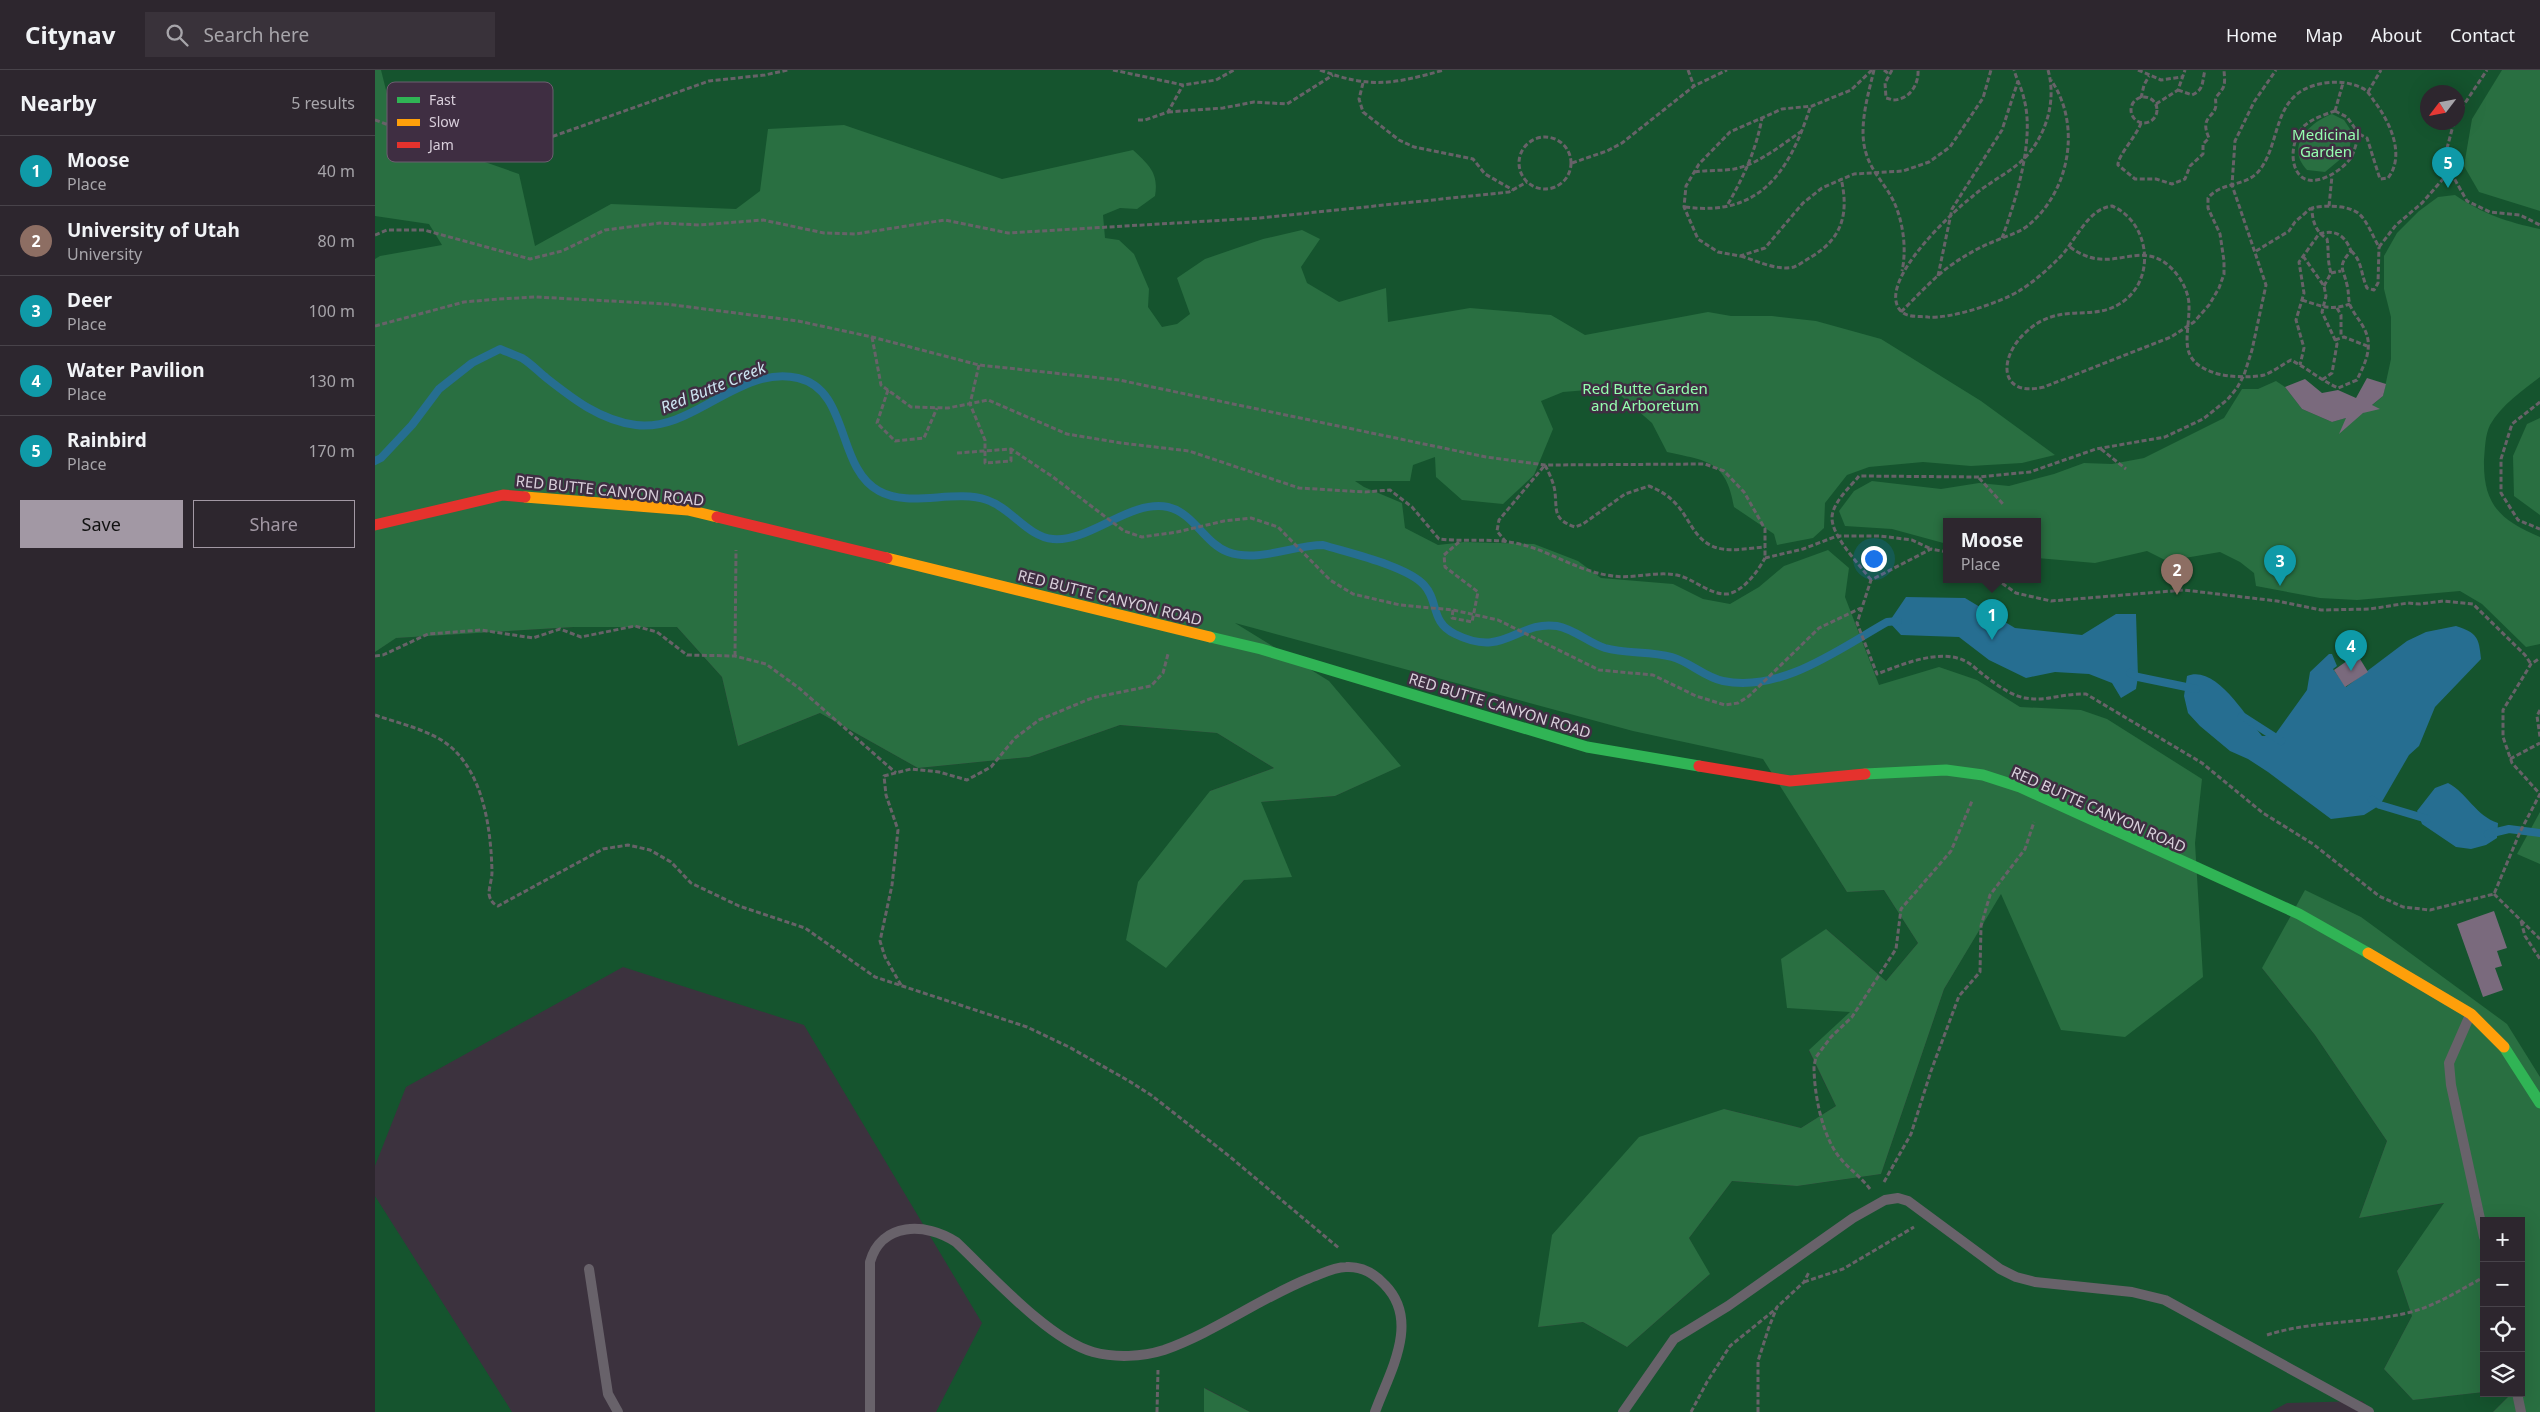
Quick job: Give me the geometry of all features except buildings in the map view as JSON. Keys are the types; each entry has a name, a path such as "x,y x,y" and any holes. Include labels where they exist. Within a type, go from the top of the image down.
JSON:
{"street":[{"name":"RED BUTTE CANYON ROAD","path":"375,525 503,495 688,510 1261,649 1587,748 1790,781 1854,774 1946,770 1983,775 2042,797 2299,914 2378,957 2471,1014 2505,1048 2540,1102"}],"lane":[{"path":"2471,1014 2449,1062 2451,1085 2480,1219"},
{"path":"1623,1412 1674,1339 1727,1306 1853,1218 1878,1204 1898,1198 1907,1201 2000,1269 2016,1277 2035,1282 2151,1295 2245,1343 2369,1412"},
{"path":"869,1412 869,1262 872,1253 879,1244 901,1230 913,1228 941,1232 956,1242 1048,1328 1070,1343 1093,1352 1116,1355 1154,1353 1173,1346 1297,1284 1345,1267 1363,1268 1378,1278 1389,1290 1401,1315 1402,1328 1398,1351 1375,1412"},
{"path":"589,1269 608,1394 618,1412"},
{"path":"2518,1397 2521,1412"}],"path":[{"path":"553,135 709,81 765,75 787,70"},
{"path":"1113,70 1183,85 1216,80 1234,70"},
{"path":"1320,70 1371,84 1409,80 1444,70"},
{"path":"1688,70 1694,86"},
{"path":"1572,163 1607,151 1622,143 1694,86 1727,70"},
{"path":"1841,178 1845,198 1840,228 1820,252 1794,266 1777,267 1740,256 1718,252 1698,239 1684,207 1686,186 1695,172 1729,132 1782,109 1812,106 1851,90 1873,70"},
{"path":"1873,70 1867,98 1864,138 1866,153 1874,172 1893,200 1900,223 1904,248 1902,272 1895,299 1901,312 1908,316 1938,318 1975,309 2018,292 2057,261 2098,211 2112,206 2127,214 2141,236 2145,255 2141,279 2130,297 2121,304 2100,311 2059,313 2050,316 2025,333 2010,350 2006,361 2009,378 2014,384 2027,390 2044,387 2171,337 2186,328 2209,305 2224,274 2223,248 2220,234 2207,203 2213,192 2245,181 2257,172 2267,158 2283,111 2302,91 2325,82 2361,87 2368,92 2386,118 2394,138 2394,170 2388,178 2380,179 2367,138 2359,134 2347,117 2335,111"},
{"path":"1885,70 1889,74"},
{"path":"1891,70 1885,83 1886,98 1898,100 1909,95 1915,86 1918,70"},
{"path":"1740,256 1765,248 1803,203 1822,188 1841,178 1874,172 1903,170 1929,162 1950,147 1983,98 1991,70"},
{"path":"2001,238 2019,187 2024,158 2025,101 2014,70"},
{"path":"1902,272 1949,216 2024,158 2033,147 2047,121 2052,91 2048,70"},
{"path":"2138,70 2161,80 2182,77"},
{"path":"2156,104 2179,90 2185,70"},
{"path":"2179,90 2192,95 2199,92 2204,81 2205,70"},
{"path":"2141,123 2131,113 2134,101 2145,97 2156,104 2158,112 2155,118 2141,123 2134,138 2119,158 2118,165 2135,179 2156,179 2172,184 2185,179 2190,166 2203,154 2203,144 2209,138 2206,131 2206,122 2216,106 2216,97 2222,93 2225,84 2224,70"},
{"path":"1871,580 1837,536 1832,518 1840,499 1859,476 1979,477 2030,472 2101,448 2165,437 2183,430 2203,419 2227,400 2237,388 2244,376 2252,350 2266,285 2256,251 2242,219 2232,184 2235,141 2254,102 2276,70"},
{"path":"2368,92 2381,70"},
{"path":"2465,102 2487,70"},
{"path":"1138,120 1145,120 1168,112 1223,108 1254,102 1287,104 1333,75"},
{"path":"2141,98 2144,85 2149,76"},
{"path":"1901,312 1938,276 1969,255 2027,226 2046,207 2061,180 2068,149 2068,122 2063,100 2050,78"},
{"path":"1938,276 1949,216 1963,189 2002,130 2018,81"},
{"path":"1363,83 1359,99 1363,112 1399,140 1414,147 1473,159 1490,178 1514,190"},
{"path":"2343,83 2335,111 2304,127 2296,139 2293,152 2298,174 2314,181 2332,176 2344,166 2352,155 2359,134"},
{"path":"1168,112 1183,85"},
{"path":"1684,207 1704,210 1728,205 1753,197 1772,183 1789,158 1802,130 1809,108"},
{"path":"1728,205 1750,163 1758,142 1763,118"},
{"path":"375,120 387,124"},
{"path":"1695,172 1734,169 1750,163 1768,155 1802,130"},
{"path":"2452,130 2446,152 2450,171 2467,201 2490,212 2520,215 2540,225"},
{"path":"1544,136 1560,141 1567,147 1572,163 1566,179 1559,185 1543,189 1527,182 1519,166 1519,157 1528,142 1544,136"},
{"path":"2379,247 2396,225 2423,203 2450,171"},
{"path":"2329,206 2332,176"},
{"path":"375,235 387,230 424,230 530,259 562,251 605,230 660,223 699,225 763,220 824,233 855,234 945,220 1008,233 1260,218 1514,190 1527,182"},
{"path":"2256,251 2289,231 2295,222 2312,208 2329,206 2346,208 2359,213 2379,247 2378,283 2374,290 2367,288 2362,278 2360,262 2351,251 2348,242 2340,234 2332,231 2319,234 2303,256 2299,262 2305,293 2296,320 2305,348 2300,365"},
{"path":"2312,208 2312,218 2319,234 2327,238 2329,248 2327,259 2331,273 2324,286"},
{"path":"2070,247 2080,254 2101,260 2145,255 2164,262 2179,275 2189,303 2186,328 2187,345 2192,360 2203,369 2225,376 2265,375 2291,360 2338,388 2357,380 2367,360 2368,339 2361,322 2350,304 2347,284 2341,271 2342,261 2351,251"},
{"path":"2303,256 2324,286 2327,296 2323,307 2326,323 2335,340 2336,353 2333,373 2322,380"},
{"path":"2331,273 2341,271"},
{"path":"375,326 464,302 536,297 666,304 798,321 872,337 979,365 1119,380 1485,457 1545,465 1705,464 1724,471 1744,492 1765,529 1765,558 1759,570 1745,584 1728,594 1711,591 1694,580 1664,573 1657,572 1631,577 1612,576 1583,569 1551,553 1506,542 1459,542 1439,539 1412,507 1390,490 1365,492 1299,488 1189,451 1067,434 988,400 948,408 911,407 881,385 872,337"},
{"path":"2302,300 2323,307 2337,308 2350,304"},
{"path":"2337,308 2341,315 2341,337"},
{"path":"2335,340 2341,337 2367,346"},
{"path":"979,365 970,404 985,440 985,463 1011,461 1011,449"},
{"path":"888,390 877,423 895,441 924,438 937,408"},
{"path":"2540,402 2512,424 2501,459 2501,494 2518,520 2540,529"},
{"path":"2101,448 2126,468"},
{"path":"957,453 1011,449 1053,477 1124,531 1143,537 1177,532 1224,521 1251,518 1278,527 1330,580 1353,594 1413,606 1451,610 1498,620 1599,670 1653,675 1696,696 1725,705 1738,702 1749,696 1819,628 1862,607"},
{"path":"1506,542 1497,531 1499,520 1545,465"},
{"path":"1545,465 1555,490 1556,514 1561,520 1575,527 1583,524 1625,494 1649,486 1663,492 1679,507 1689,526 1711,546 1728,549 1765,547"},
{"path":"1979,477 2003,504"},
{"path":"735,656 737,522"},
{"path":"1765,558 1803,549 1837,536 1880,536 1913,540 1931,549 1943,551"},
{"path":"1451,610 1452,618 1471,622 1478,592 1445,567 1443,555 1459,542"},
{"path":"1931,549 1871,580 1857,623 1877,674 1911,661 1937,657 1962,660 2004,690 2024,698 2045,700 2067,694 2086,694 2202,763 2263,813 2313,844 2379,896 2403,907 2430,910 2494,894"},
{"path":"2002,583 2016,593 2051,601 2184,590 2277,601 2321,610 2370,609 2408,603 2420,604 2443,601 2473,604 2525,655 2531,664"},
{"path":"375,656 383,655 428,634 481,630 533,638 560,629 581,637 635,626 657,632 687,655 735,656 766,664 799,688 896,773"},
{"path":"901,985 885,957 880,941 892,885 898,830 886,795 884,776 911,769 939,772 967,780 991,767 1015,738 1039,720 1092,698 1151,686 1163,673 1175,628"},
{"path":"2494,894 2540,794 2510,759 2503,738 2503,710 2531,664 2540,658"},
{"path":"2540,710 2537,716 2540,737"},
{"path":"375,715 423,732 451,747 472,770 486,816 491,860 489,894 493,903 498,906 603,849 638,846 661,855 691,883 739,906 805,928 834,947 867,973 1027,1027 1069,1047 1151,1094 1229,1156 1363,1268"},
{"path":"2510,759 2540,743"},
{"path":"1853,1218 1872,1195 1870,1188 1841,1159 1826,1136 1814,1074 1816,1057 1831,1037 1852,1017 1895,950 1901,909 1951,851 1983,775"},
{"path":"1881,1188 1911,1134 1931,1071 1959,996 1980,972 1981,926 1989,895 2025,849 2042,797"},
{"path":"2494,894 2540,939"},
{"path":"2521,921 2525,936 2540,959"},
{"path":"1804,1282 1843,1269 1905,1231 1933,1219"},
{"path":"1691,1412 1707,1382 1731,1346 1804,1282 1811,1268"},
{"path":"2245,1343 2305,1326 2410,1312 2429,1306 2480,1280"},
{"path":"1758,1412 1758,1361 1777,1307"},
{"path":"1154,1353 1158,1365 1157,1412"}],"green space":[{"name":"Red Butte Garden and Arboretum","path":"375,70 2540,70 2540,1077 2531,1064 2262,968 2315,1035 2387,1141 2359,1218 2445,1203 2397,1271 2412,1316 2384,1369 2413,1400 2480,1392 2480,1397 2508,1397 2493,1412 2374,1412 2362,1401 2287,1403 2270,1412 1250,1412 1205,1388 1204,1412 936,1412 982,1323 804,1025 623,967 406,1087 375,1166 375,652 395,638 574,627 677,627 722,677 738,746 820,713 918,768 1029,757 1120,725 1217,733 1274,768 1210,791 1166,967 1244,880 1260,802 1335,796 1400,766 375,498","holes":["1764,759 2203,977 2001,893 1944,989 1881,1174 1797,1186 1732,1181 1689,1238 1709,1275 1627,1347 1583,1322 1539,1327 1724,1109 1801,1128 1836,1106 1809,1051 1851,1012 1826,929 1886,981 1918,943 1884,890 1847,892"]},
{"name":"Red Butte Garden and Arboretum","path":"375,70 381,70 387,94 387,162 485,162 519,174 535,246 611,204 736,209 760,191 768,129 844,125 1002,179 1133,150 1144,160 1154,175 1156,181 1155,196 1137,209 1120,208 1103,215 1105,238 1119,240 1134,254 1149,289 1148,307 1162,327 1177,324 1190,314 1177,278 1205,259 1263,239 1302,230 1320,239 1301,267 1307,283 1339,302 1386,288 1388,322 1470,308 1551,315 1585,335 1708,312 1731,316 1772,316 1816,321 1881,339 1981,401 2055,455 2022,463 1971,466 1923,462 1869,467 1847,475 1825,503 1824,528 1813,538 1777,545 1774,534 1734,507 1726,480 1720,471 1704,461 1667,452 1652,423 1612,388 1563,392 1541,401 1553,429 1534,475 1503,504 1462,500 1436,477 1435,457 1413,465 1410,481 1355,481 1364,487 1402,503 1405,528 1438,545 1464,542 1534,544 1578,561 1601,578 1673,584 1703,599 1730,604 1759,587 1784,566 1828,550 1849,568 1845,597 1879,685 1939,667 1977,680 2020,707 2081,710 2107,719 2202,779 2195,843 2203,977 2125,1037 2061,1030 2001,894 1944,989 1881,1174 1797,1186 1732,1181 1689,1238 1710,1274 1627,1347 1583,1322 1538,1327 1552,1235 1639,1137 1724,1109 1801,1128 1836,1106 1809,1050 1850,1012 1787,1008 1781,959 1826,929 1886,981 1918,943 1884,890 1847,892 1763,759 1633,731 1235,623 1329,681 1401,766 1335,796 1261,802 1292,877 1244,880 1166,968 1126,940 1138,882 1210,791 1274,768 1217,733 1120,725 1029,757 918,768 820,713 738,746 722,677 677,627 574,627 396,638 375,652 375,259 380,256 442,245 429,224 375,216"},
{"path":"2502,70 2540,70 2540,211 2479,192 2464,166 2472,119"},
{"name":"Medicinal Garden","path":"2332,114 2344,120 2352,132 2349,152 2325,172 2307,170 2298,153 2302,137 2315,123"},
{"path":"2455,195 2475,207 2496,216 2540,229 2540,377 2513,398 2490,425 2485,442 2484,460 2487,489 2497,509 2515,524 2540,537 2540,644 2526,647 2482,604 2460,591 2357,600 2320,598 2256,586 2254,573 2240,562 2220,552 2167,561 2147,551 2095,563 2041,558 2041,518 1943,518 1943,543 1892,529 1845,526 1839,511 1854,491 1872,481 1941,489 1979,483 2009,486 2054,474 2084,463 2112,464 2144,458 2224,418 2242,389 2258,389 2276,381 2285,387 2302,409 2332,422 2363,413 2383,396 2391,359 2391,317 2384,289 2384,256 2397,233 2419,211 2438,197"},
{"path":"2540,418 2540,515 2514,496 2513,456 2527,424"},
{"path":"2540,812 2540,864 2517,854"},
{"path":"2305,890 2361,917 2507,1024 2540,1077 2540,1412 2493,1412 2508,1397 2525,1397 2525,1217 2480,1217 2480,1392 2413,1400 2384,1369 2412,1316 2397,1271 2444,1203 2359,1218 2387,1141 2315,1035 2262,968"},
{"path":"375,1196 512,1412 375,1412"},
{"path":"1204,1388 1250,1412 1204,1412"}],"water":[{"path":"1906,597 1965,598 2015,628 2082,635 2116,614 2136,614 2138,677 2136,689 2121,698 2112,683 2089,674 2055,672 2026,678 1989,660 1959,637 1901,635 1889,622"},
{"path":"2456,626 2476,637 2481,659 2435,707 2419,746 2409,755 2380,805 2364,815 2331,819 2268,772 2248,759 2230,751 2200,726 2188,713 2184,696 2187,676 2198,674 2220,685 2262,736 2274,736 2307,690 2310,672 2329,654 2332,654 2337,666 2333,669 2346,687 2407,641 2426,632"},
{"path":"2448,783 2461,792 2490,820 2498,823 2497,838 2486,845 2471,849 2456,847 2422,824 2417,811 2435,788"}],"waterway":[{"name":"Red Butte Creek","path":"375,461 381,458 412,425 439,389 472,363 500,349 522,358 587,407 610,418 636,425 657,424 677,419 756,381 776,377 798,378 815,385 827,397 848,448 865,480 879,491 891,496 904,498 960,496 987,500 1004,509 1027,528 1044,537 1053,539 1082,534 1125,514 1154,506 1177,510 1185,515 1220,548 1239,555 1263,555 1323,545 1377,561 1416,578 1429,591 1442,624 1455,634 1472,641 1499,641 1531,628 1557,626 1605,648 1672,657 1716,679 1745,683 1766,681 1788,675 1829,656 1887,622 1898,621"},
{"path":"2130,673 2138,677 2196,689"},
{"path":"2242,716 2281,741"},
{"name":"Red Butte Creek","path":"2372,800 2380,805 2427,819"},
{"name":"Red Butte Creek","path":"2488,834 2509,829 2540,833"}],"traffic: fast":[{"path":"1210,637 1261,649 1587,747 1699,766"},
{"path":"1865,774 1946,770 1983,775 2020,787 2299,914 2368,953"},
{"path":"2504,1047 2540,1103"}],"traffic: slow":[{"path":"525,497 688,510 717,517"},
{"path":"887,558 1210,637"},
{"path":"2368,953 2471,1014 2504,1047"}],"traffic: jam":[{"path":"375,525 503,495 525,497"},
{"path":"717,517 887,558"},
{"path":"1699,766 1790,781 1865,774"}],"place":[{"name":"Rainbird","path":"2448,188"},
{"name":"Deer","path":"2280,586"},
{"name":"University of Utah","path":"2177,595"},
{"name":"Moose","path":"1992,640"},
{"name":"Water Pavilion","path":"2351,671"}]}
